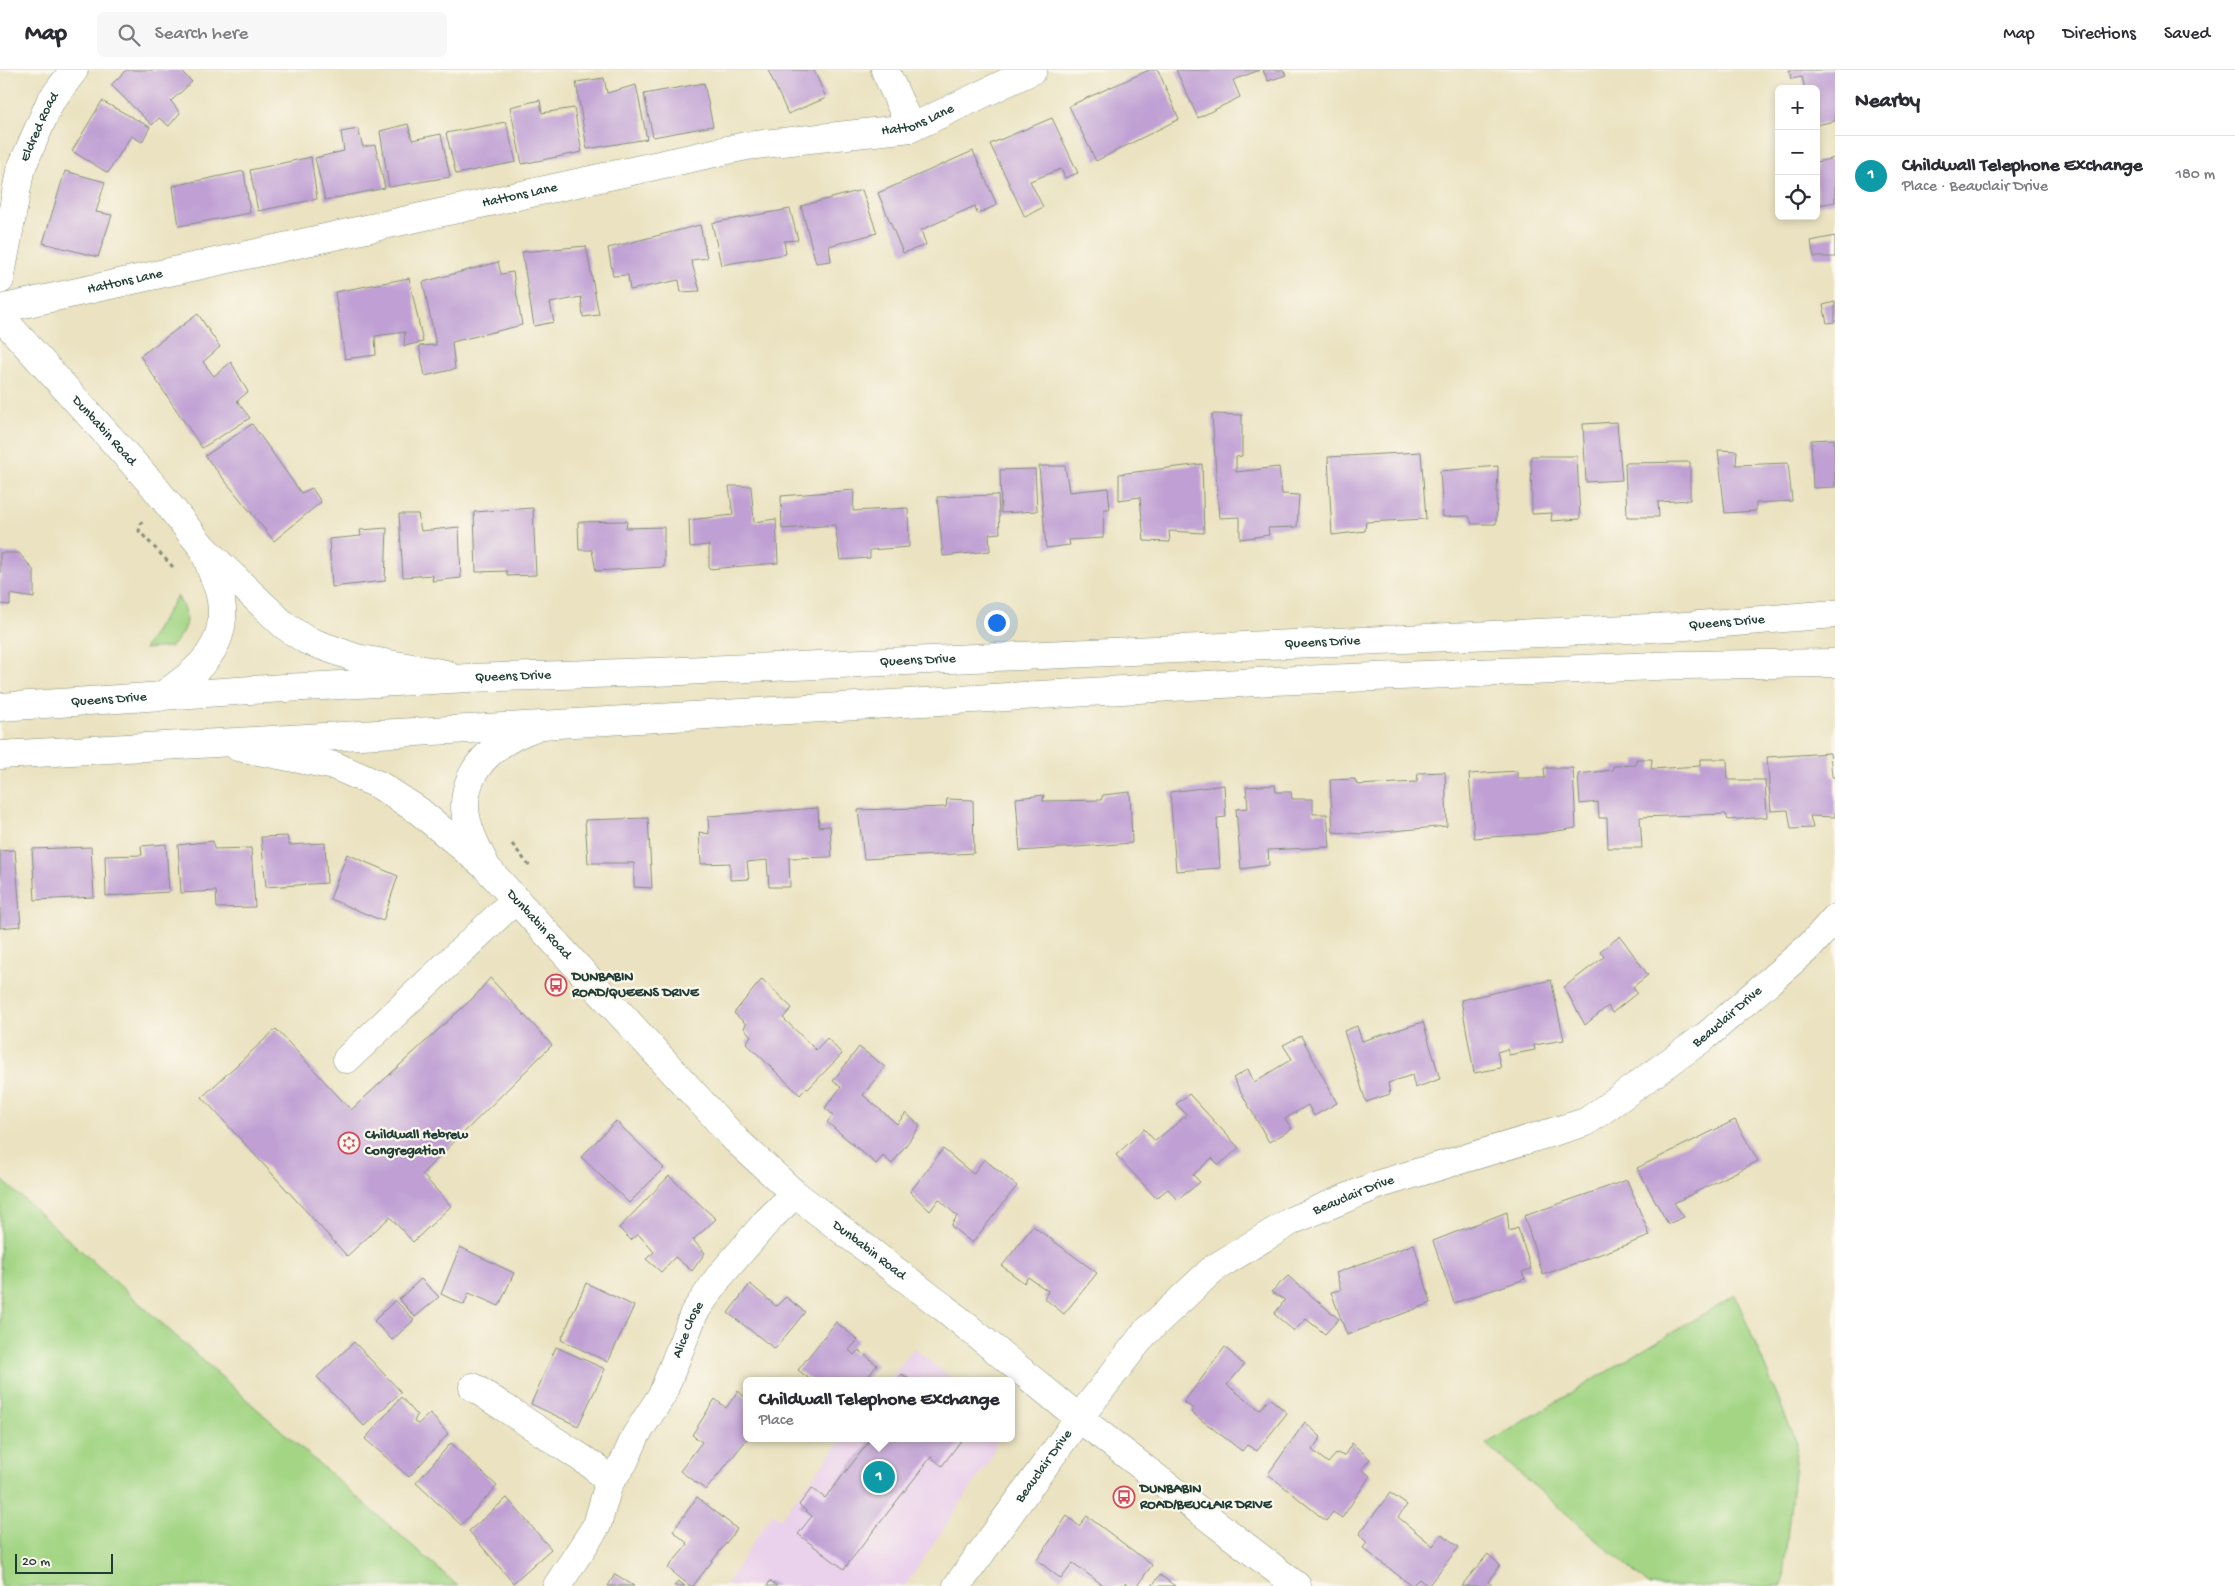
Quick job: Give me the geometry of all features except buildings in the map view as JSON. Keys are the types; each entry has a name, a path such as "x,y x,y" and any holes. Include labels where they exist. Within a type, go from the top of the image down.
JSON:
{"main road":[{"name":"Eldred Road","path":"0,280 20,171 50,102 74,70"},
{"path":"885,70 911,128"},
{"name":"Hattons Lane","path":"0,308 746,146 911,128 1033,70"},
{"name":"Dunbabin Road","path":"0,316 152,484 204,548 285,626 306,640 356,658 469,678"},
{"name":"Dunbabin Road","path":"160,697 190,677 208,658 218,638 221,619 219,592 204,548"},
{"name":"Queens Drive","path":"0,707 469,678 1674,627 1835,614"},
{"path":"0,755 1273,681 1681,664 1835,663"},
{"name":"Dunbabin Road","path":"486,866 469,825 465,808 467,789 484,758 500,743 517,733 541,725"},
{"name":"Dunbabin Road","path":"212,742 308,759 335,766 364,778 413,806 486,866 736,1140 795,1194 943,1307 1078,1418 1297,1586"},
{"path":"347,1059 516,899"},
{"name":"Beauclair Drive","path":"957,1586 1078,1418 1144,1334 1213,1268 1293,1220 1380,1184 1586,1122 1706,1036 1811,945 1835,918"},
{"name":"Alice Close","path":"557,1586 598,1525 609,1483 624,1462 636,1435 662,1395 694,1313 719,1277 768,1220 795,1194"},
{"path":"473,1386 595,1467 609,1483"}],"path":[{"path":"139,531 173,567"}],"shaded area":[{"path":"914,1348 950,1377 891,1377"},
{"path":"840,1442 996,1442 989,1461 905,1586 725,1586 772,1513 781,1518"}],"green space":[{"path":"177,596 186,617 186,623 181,634 171,647 144,649"},
{"path":"0,1178 266,1417 458,1586 1,1586"},
{"path":"1735,1295 1797,1444 1782,1586 1650,1586 1486,1444"}],"place":[{"name":"DUNBABIN ROAD/QUEENS DRIVE","path":"556,985"},
{"name":"Childwall Hebrew Congregation","path":"349,1143"},
{"name":"Childwall Telephone Exchange","path":"879,1477"},
{"name":"DUNBABIN ROAD/BEUCLAIR DRIVE","path":"1124,1497"}]}
